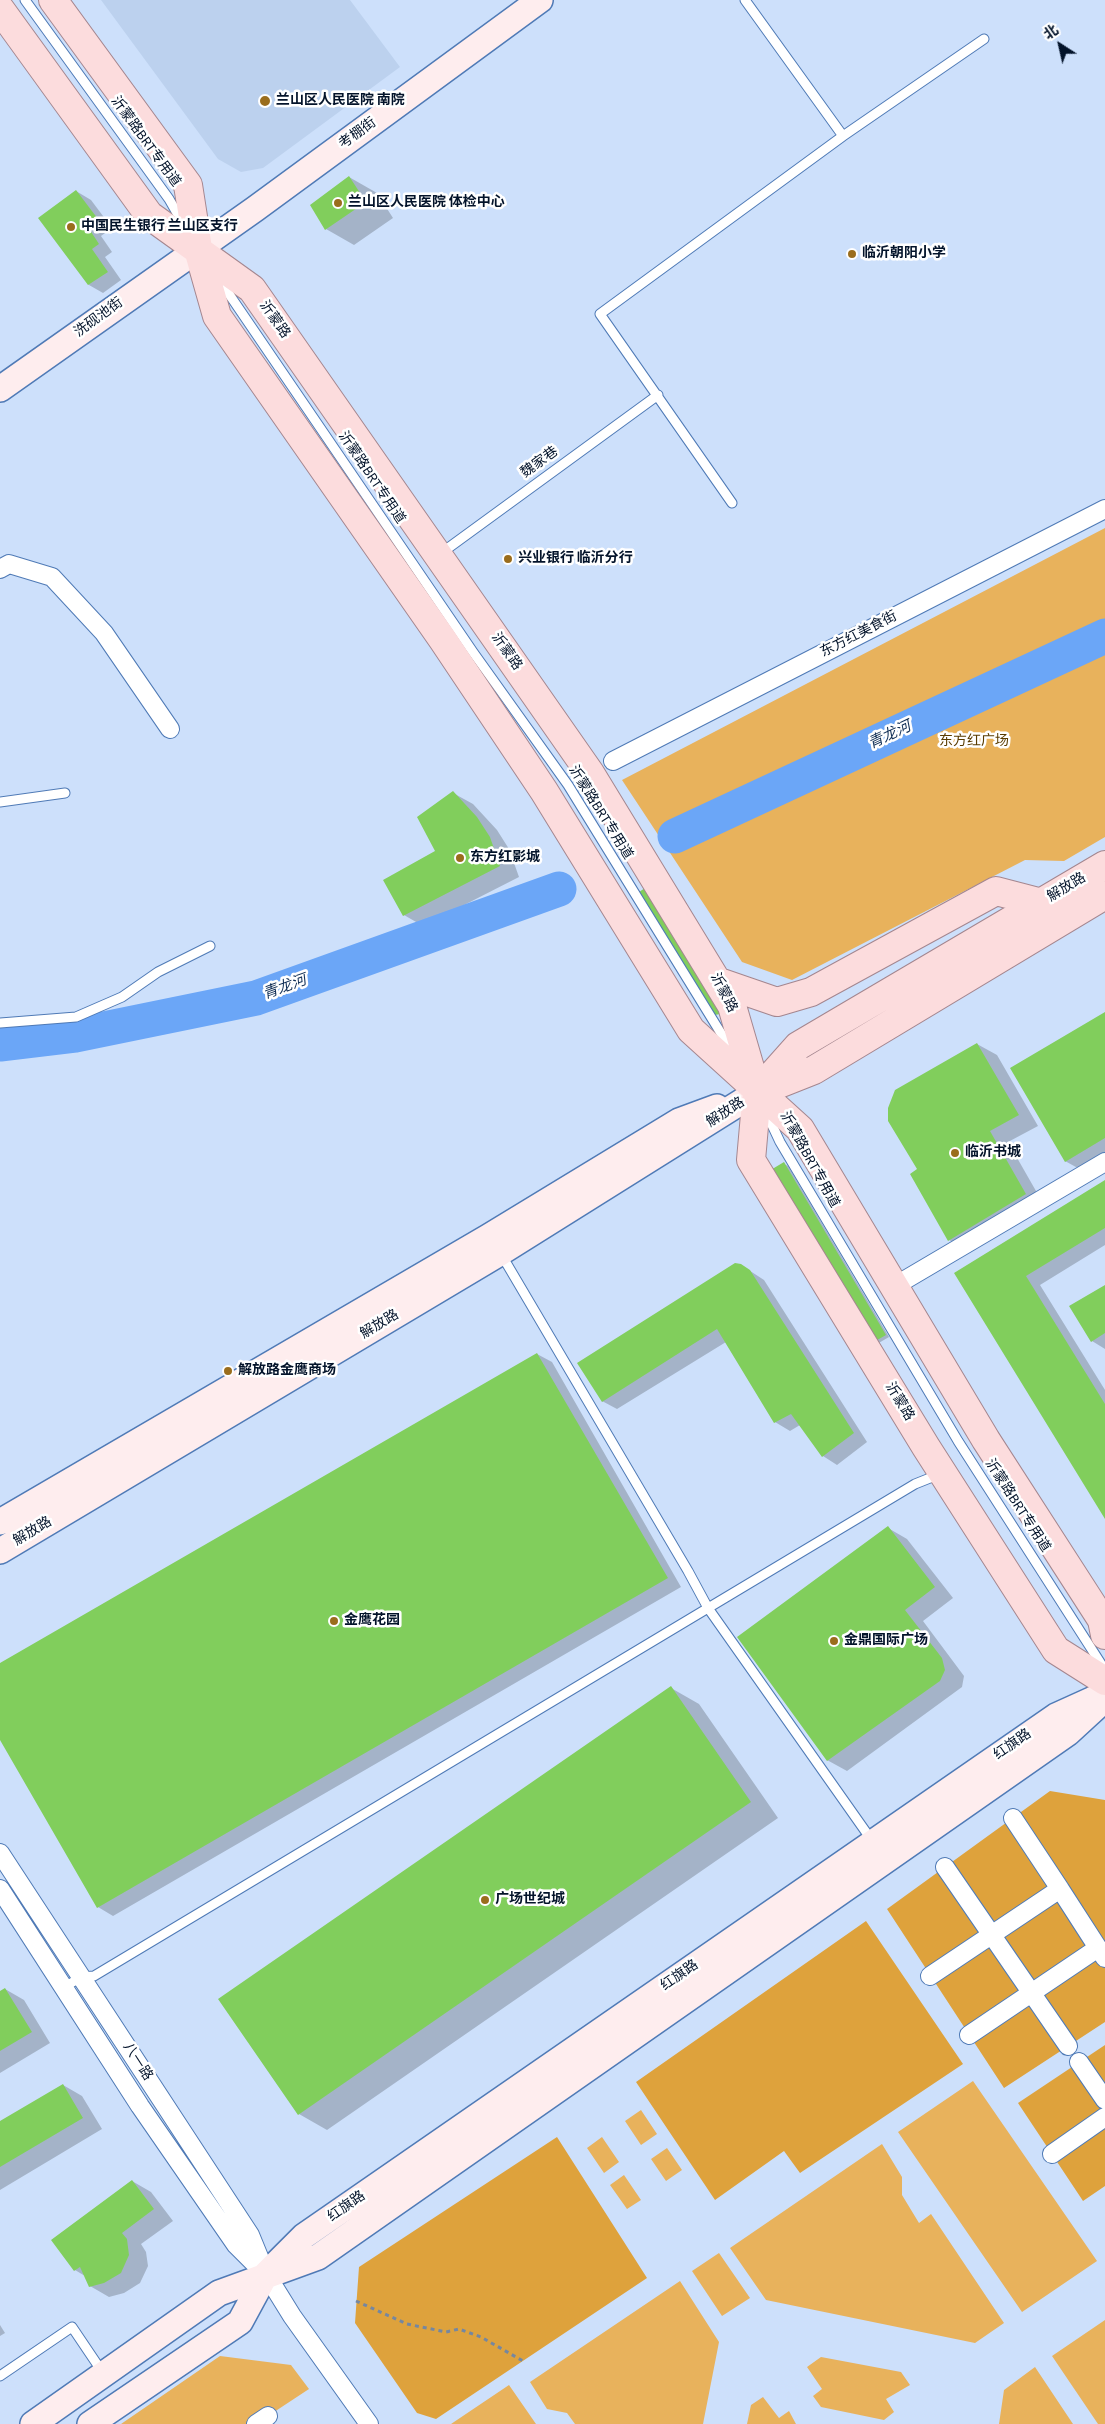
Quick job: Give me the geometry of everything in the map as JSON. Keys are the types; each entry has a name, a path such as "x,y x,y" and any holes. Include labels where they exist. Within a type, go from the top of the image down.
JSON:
{"main road":[{"path":"54,0 188,185 198,249 217,316 443,640 544,791 691,1030 800,1130 986,1440 1102,1620 1105,1635"},
{"name":"沂蒙路","path":"0,9 150,215 252,288 590,773 732,1006 758,1092 751,1160 943,1473 1056,1650 1105,1682"},
{"name":"解放路","path":"758,1092 798,1046 1105,865"},
{"path":"719,982 777,1002 811,992 996,892 1042,903"},
{"name":"解放路","path":"758,1092 814,1070 1105,895"}],"street":[{"name":"考棚街","path":"198,249 540,0"},
{"name":"洗砚池街","path":"0,389 198,249"},
{"name":"东方红美食街","path":"613,761 1105,509"},
{"path":"0,569 9,564 52,577 104,633 170,728"},
{"name":"解放路","path":"0,1551 568,1211 613,1200 696,1150 758,1092"},
{"name":"解放路","path":"0,1522 488,1237 678,1121 758,1092"},
{"path":"893,1287 1105,1162"},
{"name":"红旗路","path":"90,2424 240,2322 266,2274 304,2236 1056,1716 1105,1694"},
{"name":"红旗路","path":"33,2424 220,2294 266,2274 318,2256 1068,1734 1105,1699"},
{"path":"969,2035 1032,1992 1102,1953 1013,1818"},
{"name":"八一路","path":"0,1853 250,2234 266,2274"},
{"path":"945,1867 993,1934 1068,2046"},
{"name":"八一路","path":"0,1889 140,2106 236,2244 266,2274 369,2424"},
{"path":"930,1976 1060,1889"},
{"path":"1079,2062 1105,2100"},
{"path":"1052,2154 1105,2117"}],"lane":[{"name":"沂蒙路BRT专用道","path":"26,0 169,199 198,249 468,644 568,785 758,1092 780,1142 943,1416 1105,1670"},
{"path":"745,0 843,136"},
{"path":"732,503 600,314 843,136 984,39"},
{"name":"魏家巷","path":"439,554 658,395"},
{"path":"0,802 65,793"},
{"path":"0,1023 76,1017 122,997 158,972 210,946"},
{"path":"500,1253 708,1608 873,1842"},
{"path":"63,1988 81,1977 94,1976 916,1484 943,1473"},
{"path":"0,2376 72,2327 104,2374"}],"path":[{"path":"356,2301 408,2324 446,2332 459,2329 481,2337 523,2361"}],"shaded area":[{"name":"兰山区人民医院 南院","path":"101,0 350,0 400,67 263,168 241,172 218,159"},
{"path":"1050,1791 1105,1800 1105,2022 1004,2088 887,1909"},
{"path":"866,1921 963,2064 800,2173 784,2151 715,2200 636,2082"},
{"path":"1105,2045 1105,2186 1083,2201 1018,2103"},
{"path":"557,2137 647,2278 436,2419 417,2413 355,2323 359,2267"}],"green space":[{"name":"东方红广场","path":"1105,528 1105,837 1064,861 1025,860 792,980 742,962 622,780"},
{"path":"973,2081 1097,2261 1022,2312 898,2132"},
{"path":"641,2110 657,2134 641,2145 625,2121"},
{"path":"602,2137 619,2162 604,2173 587,2148"},
{"path":"882,2144 902,2177 902,2195 919,2223 931,2214 1004,2323 975,2343 766,2300 730,2248"},
{"path":"667,2148 682,2170 666,2181 651,2159"},
{"path":"624,2175 641,2200 627,2209 610,2185"},
{"path":"719,2253 750,2298 722,2316 692,2271"},
{"path":"680,2281 719,2342 703,2424 575,2424 567,2413 547,2409 530,2382"},
{"path":"1105,2320 1105,2424 1098,2424 1052,2356"},
{"path":"220,2356 291,2365 309,2389 268,2416 273,2424 121,2424"},
{"path":"821,2357 901,2372 910,2385 886,2399 894,2412 884,2420 821,2407 813,2396 822,2389 807,2367"},
{"path":"1035,2367 1073,2424 999,2424 1004,2390"},
{"path":"509,2385 536,2424 451,2424"},
{"path":"763,2397 779,2418 789,2411 796,2424 747,2424 751,2405"}],"building":[{"name":"兰山区人民医院 体检中心","path":"349,176 366,202 325,230 310,205"},
{"path":"76,190 98,219 88,227 99,244 92,249 108,272 88,285 38,218"},
{"name":"东方红影城","path":"453,791 477,817 490,837 500,866 403,916 383,880 435,851 417,817"},
{"path":"648,886 722,1011 720,1014 715,1015 639,892"},
{"path":"1105,1012 1105,1138 1065,1162 1010,1068"},
{"name":"临沂书城","path":"977,1043 1019,1115 990,1131 1026,1194 948,1241 910,1174 917,1169 888,1121 888,1108 895,1090"},
{"path":"784,1162 886,1335 879,1339 872,1342 769,1171"},
{"path":"1105,1180 1105,1228 1026,1276 1105,1404 1105,1519 954,1273"},
{"path":"735,1263 741,1264 750,1270 854,1433 822,1457 791,1414 774,1423 717,1329 602,1402 577,1363"},
{"path":"1105,1285 1105,1333 1091,1342 1069,1306"},
{"name":"金鹰花园","path":"537,1353 668,1578 97,1908 0,1740 0,1663"},
{"name":"金鼎国际广场","path":"888,1526 935,1587 905,1610 942,1658 945,1670 940,1681 827,1761 737,1637"},
{"name":"广场世纪城","path":"671,1686 751,1802 298,2115 218,1999"},
{"path":"5,1988 32,2032 0,2051 0,1991"},
{"path":"63,2084 83,2118 0,2167 0,2121"},
{"path":"132,2180 154,2209 122,2233 127,2239 129,2255 121,2273 104,2283 89,2287 80,2267 74,2271 51,2240"}],"waterway":[{"name":"青龙河","path":"675,836 1105,636"},
{"name":"青龙河","path":"0,1044 75,1035 256,998 559,889"}],"place":[{"name":"兰山区人民医院 南院","path":"265,101"},
{"name":"兰山区人民医院 体检中心","path":"338,203"},
{"name":"中国民生银行 兰山区支行","path":"71,227"},
{"name":"临沂朝阳小学","path":"852,254"},
{"name":"兴业银行 临沂分行","path":"508,559"},
{"name":"东方红影城","path":"460,858"},
{"name":"临沂书城","path":"955,1153"},
{"name":"解放路金鹰商场","path":"228,1371"},
{"name":"金鹰花园","path":"334,1621"},
{"name":"金鼎国际广场","path":"834,1641"},
{"name":"广场世纪城","path":"485,1900"}]}
